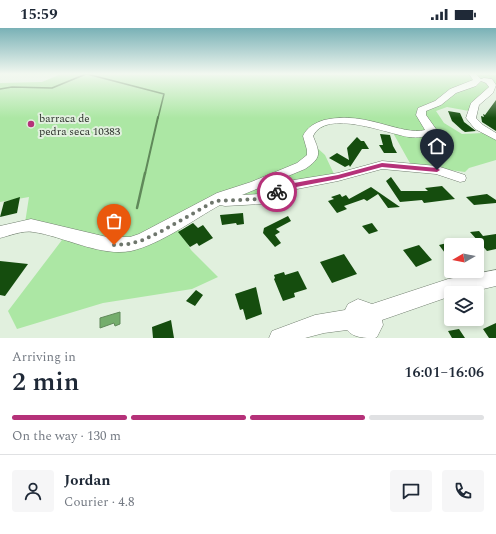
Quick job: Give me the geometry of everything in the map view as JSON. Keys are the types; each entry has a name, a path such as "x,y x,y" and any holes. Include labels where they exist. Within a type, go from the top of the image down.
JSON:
{"street":[{"path":"0,232 31,225 107,244 130,244 162,231 215,201 301,166 309,161 313,156 313,150 308,136 314,128 328,122 337,119 351,120 412,134 426,134 430,132 430,129 421,115 421,110 440,102 453,91 460,88"},
{"path":"491,88 488,93 477,101 474,106 472,118 479,127 496,137"},
{"path":"215,201 262,199 294,185 338,177 382,165 437,170 460,178"},
{"path":"279,338 316,323 341,320 358,325 448,288 496,278"}],"shaded area":[{"path":"0,88 489,88 469,111 447,107 436,111 444,123 462,134 483,133 496,140 496,160 469,168 465,172 411,165 392,131 360,123 340,122 320,128 310,135 313,144 325,155 334,174 260,197 240,196 173,219 191,250 218,277 192,289 103,303 17,329 8,311 62,240 25,223 29,197 0,202"},
{"path":"120,312 120,324 115,326 114,323 100,328 100,318"}],"building":[{"path":"496,100 496,131 482,122 481,116 484,117 483,114 485,115"},
{"path":"448,111 460,113 464,122 476,131 465,132 462,130 452,121"},
{"path":"380,134 390,135 397,153 384,153 379,145 383,145"},
{"path":"357,137 361,141 364,141 369,149 362,149 350,167 349,165 345,167 329,158 337,153 349,160 347,148"},
{"path":"391,177 401,191 428,191 425,188 442,186 455,199 424,203 422,200 400,202 386,181"},
{"path":"371,187 400,207 388,208 378,194 367,201 364,199 344,206 347,209 337,213 328,201 334,199 331,197 340,194 342,197 346,195 349,199"},
{"path":"487,194 496,200 496,203 474,205 466,197"},
{"path":"20,197 17,213 0,217 4,202"},
{"path":"243,213 244,224 237,225 236,223 222,225 220,215"},
{"path":"288,216 291,221 276,229 280,232 275,235 281,243 275,247 263,233 264,228"},
{"path":"193,223 198,228 203,225 213,238 199,246 197,243 190,247 178,232"},
{"path":"372,223 378,231 369,234 362,226"},
{"path":"479,231 483,236 496,234 496,249 487,251 484,248 484,238 475,238 470,232"},
{"path":"444,244 444,252 439,245"},
{"path":"419,245 432,260 416,267 403,250"},
{"path":"344,254 357,274 332,283 320,262"},
{"path":"0,261 28,264 5,296 0,295"},
{"path":"298,271 307,289 294,293 295,297 283,301 274,279 274,275 284,272 285,275"},
{"path":"256,287 262,314 246,320 243,309 240,310 235,294"},
{"path":"196,290 203,295 195,306 186,301"},
{"path":"171,320 174,338 153,338 152,327"},
{"path":"496,323 496,338 489,338 483,329"},
{"path":"459,329 465,338 452,338 448,331"}],"waterway":[{"path":"143,88 164,94 158,118"},
{"path":"145,174 158,117"},
{"path":"137,208 145,173"}],"way so far":[{"path":"114,245 130,244 143,240 215,201 262,199 277,192"}],"place":[{"name":"barraca de pedra seca 10383","path":"31,124"}],"route":[{"path":"277,192 294,185 338,177 382,165 437,170"}]}
